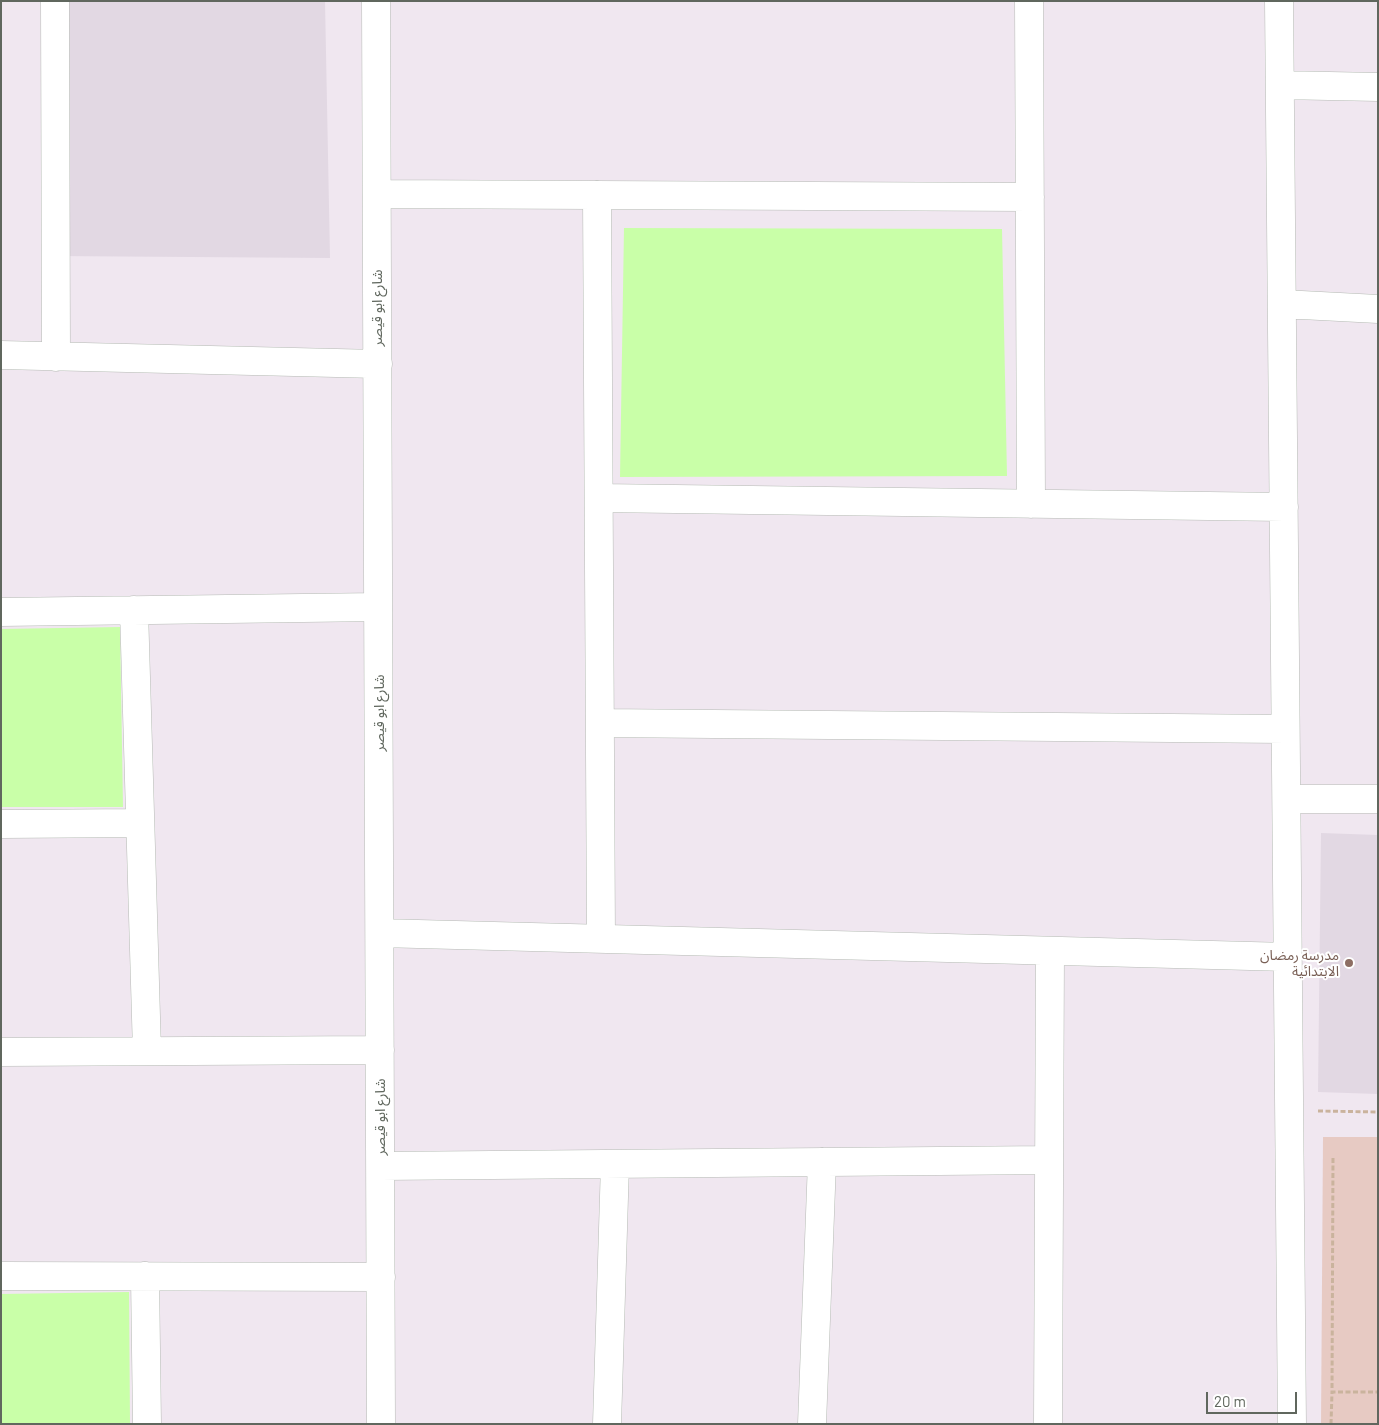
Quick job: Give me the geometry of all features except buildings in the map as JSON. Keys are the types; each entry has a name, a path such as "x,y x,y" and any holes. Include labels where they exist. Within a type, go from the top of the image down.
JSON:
{"street":[{"path":"55,1 56,357"},
{"name":"شارع ابو قيصر","path":"376,1 382,1424"},
{"path":"1029,1 1031,504"},
{"path":"1279,1 1292,1424"},
{"path":"1280,85 1378,87"},
{"path":"377,194 1030,197"},
{"path":"597,195 601,939"},
{"path":"1282,304 1378,309"},
{"path":"1,355 378,364"},
{"path":"599,498 1284,507"},
{"path":"1,612 378,607"},
{"path":"134,610 147,1051"},
{"path":"600,723 1286,729"},
{"path":"1287,799 1378,799"},
{"path":"1,824 140,823"},
{"path":"380,932 1288,958"},
{"path":"1048,1424 1050,951"},
{"path":"1,1052 380,1050"},
{"path":"381,1166 1049,1160"},
{"path":"812,1424 822,1162"},
{"path":"607,1424 615,1164"},
{"path":"1,1276 381,1277"},
{"path":"145,1276 147,1424"}],"path":[{"path":"1289,1110 1378,1112"},
{"path":"1331,1424 1333,1158"},
{"path":"1332,1392 1378,1392"}],"shaded area":[{"path":"51,1 325,1 330,258 52,256"},
{"path":"624,228 1002,229 1007,476 620,477"},
{"path":"120,627 123,807 1,807 1,629"},
{"name":"مدرسة رمضان الابتدائية","path":"1321,833 1378,835 1378,1094 1318,1092"},
{"path":"1323,1137 1378,1137 1378,1424 1321,1424"},
{"path":"129,1292 130,1424 1,1424 1,1294"}],"place":[{"name":"مدرسة رمضان الابتدائية","path":"1349,963"}]}
